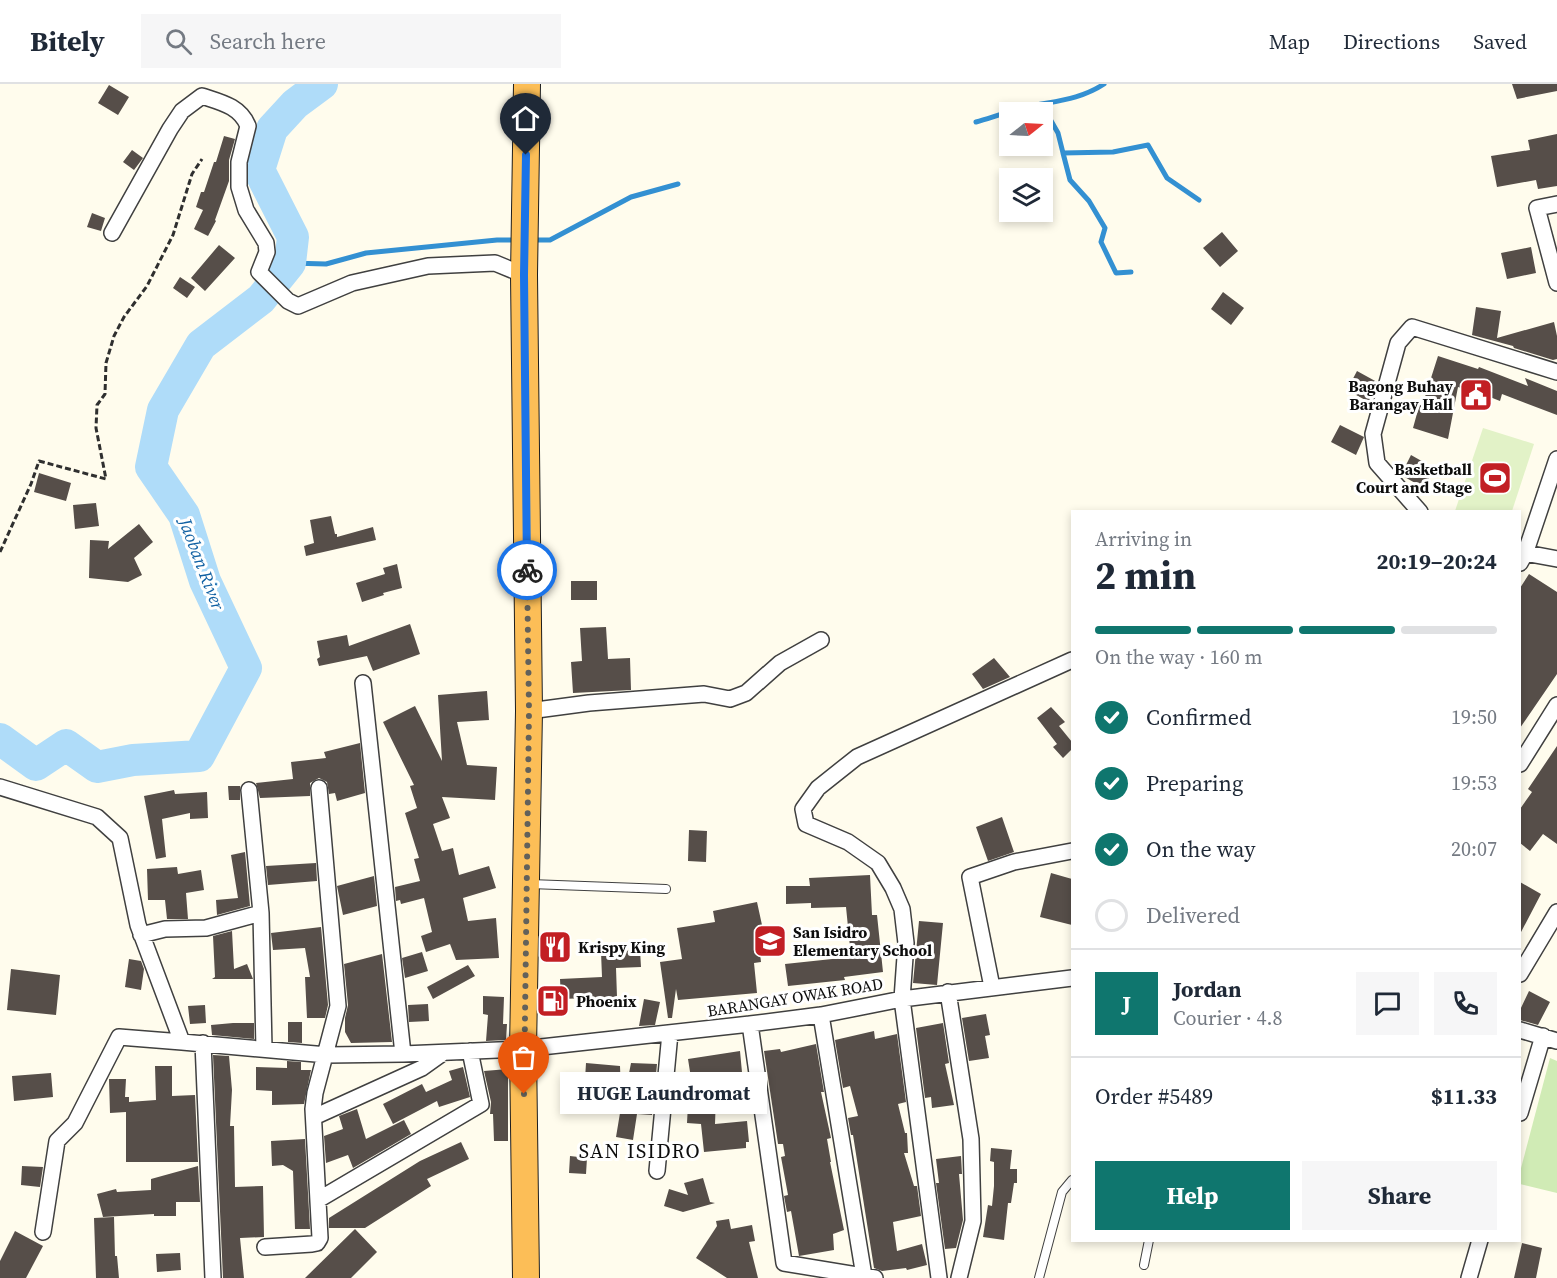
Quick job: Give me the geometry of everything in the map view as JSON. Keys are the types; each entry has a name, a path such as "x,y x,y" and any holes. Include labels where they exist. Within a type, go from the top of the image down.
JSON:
{"highway":[{"path":"527,84 524,268 529,711 523,1049 527,1278"}],"street":[{"path":"112,233 170,129 182,111 202,96 237,109 248,126 239,162 239,187 246,210 266,243 267,252 259,272 288,301 298,306 352,283 428,266 495,263 524,268"},
{"path":"1557,204 1537,208 1557,283"},
{"path":"1418,510 1377,463 1373,434 1398,343 1412,327 1557,372"},
{"path":"1557,459 1521,556 1557,559"},
{"path":"529,711 589,703 704,694 730,699 746,693 780,663 821,640"},
{"path":"939,1278 902,999 906,943 902,909 878,862 848,843 806,824 803,809 818,788 857,757 1071,660"},
{"path":"363,683 403,1054"},
{"path":"1521,762 1557,705"},
{"path":"0,787 97,817 120,838 141,935 182,1042"},
{"path":"266,1247 317,1242 320,1238 314,1117 315,1093 338,1006 319,788"},
{"path":"249,789 261,913 264,1049"},
{"path":"992,987 970,877 1014,862 1071,851"},
{"path":"1521,972 1557,912"},
{"path":"141,935 165,929 206,928 261,913"},
{"name":"BARANGAY OWAK ROAD","path":"43,1232 57,1141 75,1123 119,1037 327,1054 443,1053 523,1049 821,1015 948,992 1071,978"},
{"path":"948,992 971,1139 973,1221 959,1278"},
{"path":"750,1024 784,1263 869,1277 821,1015"},
{"path":"1521,1030 1550,1038 1521,1110"},
{"path":"657,1171 670,1033"},
{"path":"203,1043 213,1278"},
{"path":"318,1200 481,1104 470,1051"},
{"path":"314,1117 422,1068 443,1053"},
{"path":"1469,1278 1479,1242"}],"lane":[{"path":"526,884 666,889"},
{"path":"1039,1278 1062,1192 1071,1181"},
{"path":"1144,1265 1149,1242"}],"path":[{"path":"0,552 32,484 39,461 106,479 96,428 97,405 105,394 106,363 114,336 153,276 173,235 192,174 202,159"}],"green space":[{"name":"Basketball Court and Stage","path":"1483,428 1534,444 1512,510 1455,510"},
{"path":"1550,1058 1557,1061 1557,1193 1521,1184 1521,1168"}],"building":[{"path":"1512,84 1557,84 1557,91 1517,99"},
{"path":"109,85 129,97 118,115 98,103"},
{"path":"1557,134 1557,186 1538,189 1536,180 1497,187 1491,156 1530,150 1528,140"},
{"path":"224,136 235,139 229,160 229,181 216,221 208,236 194,229 203,210 196,207 201,192 204,192 214,162 216,162"},
{"path":"132,150 143,158 134,170 123,162"},
{"path":"92,213 105,218 101,231 87,227"},
{"path":"1222,232 1238,251 1220,267 1203,248"},
{"path":"219,245 235,258 205,291 191,278"},
{"path":"1531,247 1536,273 1507,279 1501,253"},
{"path":"180,277 195,287 187,298 173,288"},
{"path":"1223,292 1244,308 1231,325 1211,309"},
{"path":"1476,307 1501,311 1497,338 1554,322 1557,336 1557,359 1553,360 1472,335"},
{"path":"1438,356 1478,369 1479,367 1528,386 1525,378 1557,391 1557,415 1502,394 1500,401 1462,386 1458,387 1448,439 1413,428 1421,399 1424,400"},
{"path":"1357,371 1377,382 1369,402 1347,390"},
{"path":"1340,425 1364,437 1356,455 1331,442"},
{"path":"1411,455 1434,468 1424,488 1401,475"},
{"path":"39,473 71,483 66,501 34,492"},
{"path":"96,503 99,526 75,529 73,505"},
{"path":"331,516 337,537 373,527 376,540 306,556 304,546 314,543 310,520"},
{"path":"139,524 153,542 134,558 142,575 128,582 89,578 90,540 109,541 108,549"},
{"path":"397,564 402,588 362,602 356,583 385,574 383,568"},
{"path":"1529,574 1557,592 1557,674 1521,727 1521,586"},
{"path":"571,581 597,581 597,600 571,600"},
{"path":"410,624 420,654 373,671 367,656 319,666 317,641 347,635 349,646"},
{"path":"606,627 608,659 630,658 631,690 573,693 571,662 582,661 580,628"},
{"path":"994,658 1010,677 983,689 972,674"},
{"path":"487,691 489,720 457,722 467,765 497,767 495,800 442,797 450,818 433,824 442,851 453,848 459,875 489,866 496,888 463,898 468,921 496,918 499,958 456,960 450,944 426,952 421,936 432,932 424,898 401,904 400,900 396,901 395,887 420,881 414,859 419,858 405,813 417,808 410,786 414,785 383,722 415,706 442,761 438,695"},
{"path":"1051,707 1065,722 1059,726 1071,741 1071,750 1063,758 1053,747 1057,744 1037,718"},
{"path":"360,743 365,793 337,801 335,793 329,794 327,782 319,778 310,783 310,796 260,798 256,783 293,779 291,762 326,758 324,752"},
{"path":"1557,746 1557,844 1543,834 1530,851 1521,844 1521,808 1532,792 1528,789"},
{"path":"228,786 240,786 240,800 229,800"},
{"path":"174,790 175,794 207,792 208,818 190,819 190,813 162,819 166,857 156,859 144,796"},
{"path":"1002,817 1014,852 988,861 976,827"},
{"path":"689,830 707,831 706,862 688,861"},
{"path":"245,852 250,906 217,915 216,900 238,898 231,855"},
{"path":"316,863 317,881 268,885 266,866"},
{"path":"177,867 178,874 201,870 204,890 186,893 188,919 167,919 165,900 148,900 147,869"},
{"path":"1051,873 1071,879 1071,925 1040,917"},
{"path":"870,875 872,915 877,915 883,972 844,977 845,980 788,986 785,964 851,957 846,907 811,908 811,903 786,904 786,886 810,886 809,878"},
{"path":"374,876 377,906 343,915 337,886"},
{"path":"1521,883 1541,894 1521,932"},
{"path":"757,902 762,925 757,926 761,962 754,963 757,993 678,1000 676,989 672,1018 668,1018 660,962 682,959 677,928 715,922 713,911"},
{"path":"919,921 943,923 937,985 913,983"},
{"path":"321,927 328,1005 325,1018 307,1018 305,977 310,977 305,948 273,950 271,933"},
{"path":"232,931 234,969 247,964 253,979 212,979 215,977 213,936"},
{"path":"640,950 641,967 616,968 617,997 561,999 560,979 602,977 601,952"},
{"path":"422,952 428,971 405,978 402,958"},
{"path":"382,954 392,1042 351,1043 345,1032 348,1005 344,964"},
{"path":"129,959 141,961 144,969 141,990 125,987"},
{"path":"468,965 475,976 433,999 427,987"},
{"path":"11,969 60,975 56,1015 7,1010"},
{"path":"1529,991 1550,1002 1538,1025 1521,1020 1521,1008"},
{"path":"483,996 504,997 503,1024 507,1024 506,1040 486,1041 488,1015 483,1014"},
{"path":"644,999 660,1002 655,1025 639,1026"},
{"path":"428,1004 429,1021 409,1022 408,1005"},
{"path":"205,1005 206,1023 190,1024 188,1006"},
{"path":"986,1014 990,1035 985,1036 989,1058 969,1061 962,1018"},
{"path":"288,1022 302,1022 302,1043 288,1042"},
{"path":"254,1023 254,1039 212,1035 211,1025"},
{"path":"943,1023 949,1063 945,1064 954,1105 932,1108 931,1097 925,1098 916,1028"},
{"path":"874,1031 875,1039 897,1034 906,1102 898,1104 905,1133 907,1133 908,1153 904,1153 914,1186 917,1186 921,1216 893,1222 897,1251 922,1244 927,1265 907,1270 906,1268 882,1271 874,1268 853,1135 851,1135 848,1118 858,1116 850,1086 843,1088 835,1040"},
{"path":"816,1044 824,1092 821,1092 831,1138 827,1139 830,1162 844,1230 833,1234 834,1250 799,1256 791,1211 787,1212 784,1196 788,1195 781,1157 785,1156 783,1144 778,1144 764,1051 780,1049 781,1052"},
{"path":"740,1051 743,1083 719,1087 720,1095 716,1095 715,1124 747,1121 749,1142 746,1142 746,1148 704,1152 701,1124 687,1123 688,1104 695,1104 688,1059"},
{"path":"213,1055 229,1056 232,1090 230,1126 234,1126 235,1187 263,1186 264,1237 240,1238 244,1278 223,1278"},
{"path":"287,1061 301,1062 301,1070 311,1070 304,1104 272,1105 272,1091 256,1090 256,1067 287,1068"},
{"path":"586,1063 620,1066 621,1094 625,1094 631,1063 657,1064 652,1115 637,1114 633,1140 616,1137 620,1113 613,1112 614,1098 584,1096"},
{"path":"155,1066 172,1066 172,1096 195,1095 198,1162 126,1162 126,1112 110,1113 109,1079 126,1079 125,1097 129,1097 129,1102 156,1100"},
{"path":"463,1067 470,1097 439,1107 437,1101 393,1124 383,1104 422,1084 426,1092 452,1080 449,1071"},
{"path":"508,1069 508,1141 494,1141 493,1114 490,1114 491,1102 484,1071"},
{"path":"51,1073 53,1097 14,1101 12,1076"},
{"path":"357,1109 366,1139 404,1120 411,1134 353,1168 348,1155 326,1163 324,1136 343,1129 339,1116"},
{"path":"305,1139 310,1229 295,1229 293,1171 283,1165 272,1166 271,1141"},
{"path":"461,1142 469,1159 427,1179 431,1186 365,1228 329,1228 329,1218 420,1161"},
{"path":"991,1148 1012,1150 1010,1169 1017,1169 1017,1183 1014,1183 1011,1203 1008,1203 1004,1240 983,1237 988,1205 992,1206 994,1186 994,1162 990,1161"},
{"path":"570,1156 587,1158 586,1174 569,1173"},
{"path":"961,1156 962,1174 959,1174 963,1220 956,1248 945,1249 936,1183 939,1183 936,1159"},
{"path":"22,1166 43,1167 40,1187 21,1185"},
{"path":"198,1166 200,1202 176,1202 176,1216 154,1216 154,1214 103,1217 97,1194 116,1189 117,1192 151,1190 151,1179"},
{"path":"703,1178 710,1202 715,1203 683,1212 664,1206 669,1189 688,1195 684,1183"},
{"path":"114,1217 115,1256 117,1256 119,1278 96,1278 94,1218"},
{"path":"729,1219 731,1229 752,1225 755,1241 749,1242 758,1278 727,1278 696,1258 717,1226 716,1221"},
{"path":"355,1229 377,1252 351,1278 305,1278"},
{"path":"15,1231 43,1246 26,1278 0,1278 0,1261"},
{"path":"1522,1243 1542,1248 1536,1278 1514,1278"},
{"path":"180,1253 181,1270 157,1272 156,1254"}],"waterway":[{"name":"Jaoban River","path":"0,739 36,765 66,745 97,767 133,760 199,756 246,668 205,581 184,515 151,467 163,410 201,345 261,299 290,263 293,237 259,170 272,129 295,104 322,84"},
{"path":"976,122 1076,97 1104,84"},
{"path":"1053,124 1058,133 1063,153 1113,152 1148,145 1167,178 1199,200"},
{"path":"1063,153 1070,180 1089,201 1105,228 1101,242 1116,273 1131,272"},
{"path":"531,240 550,240 631,197 678,184"},
{"path":"290,263 326,264 366,253 497,240 519,240"}],"way so far":[{"path":"524,1094 529,711 527,570"}],"place":[{"name":"Bagong Buhay Barangay Hall","path":"1476,395"},
{"name":"Basketball Court and Stage","path":"1495,478"},
{"name":"San Isidro Elementary School","path":"770,941"},
{"name":"Krispy King","path":"555,947"},
{"name":"Phoenix","path":"553,1001"},
{"name":"HUGE Laundromat","path":"524,1094"}],"district":[{"name":"SAN ISIDRO","path":"640,1151"}],"route":[{"path":"526,155 524,275 527,570"}]}
